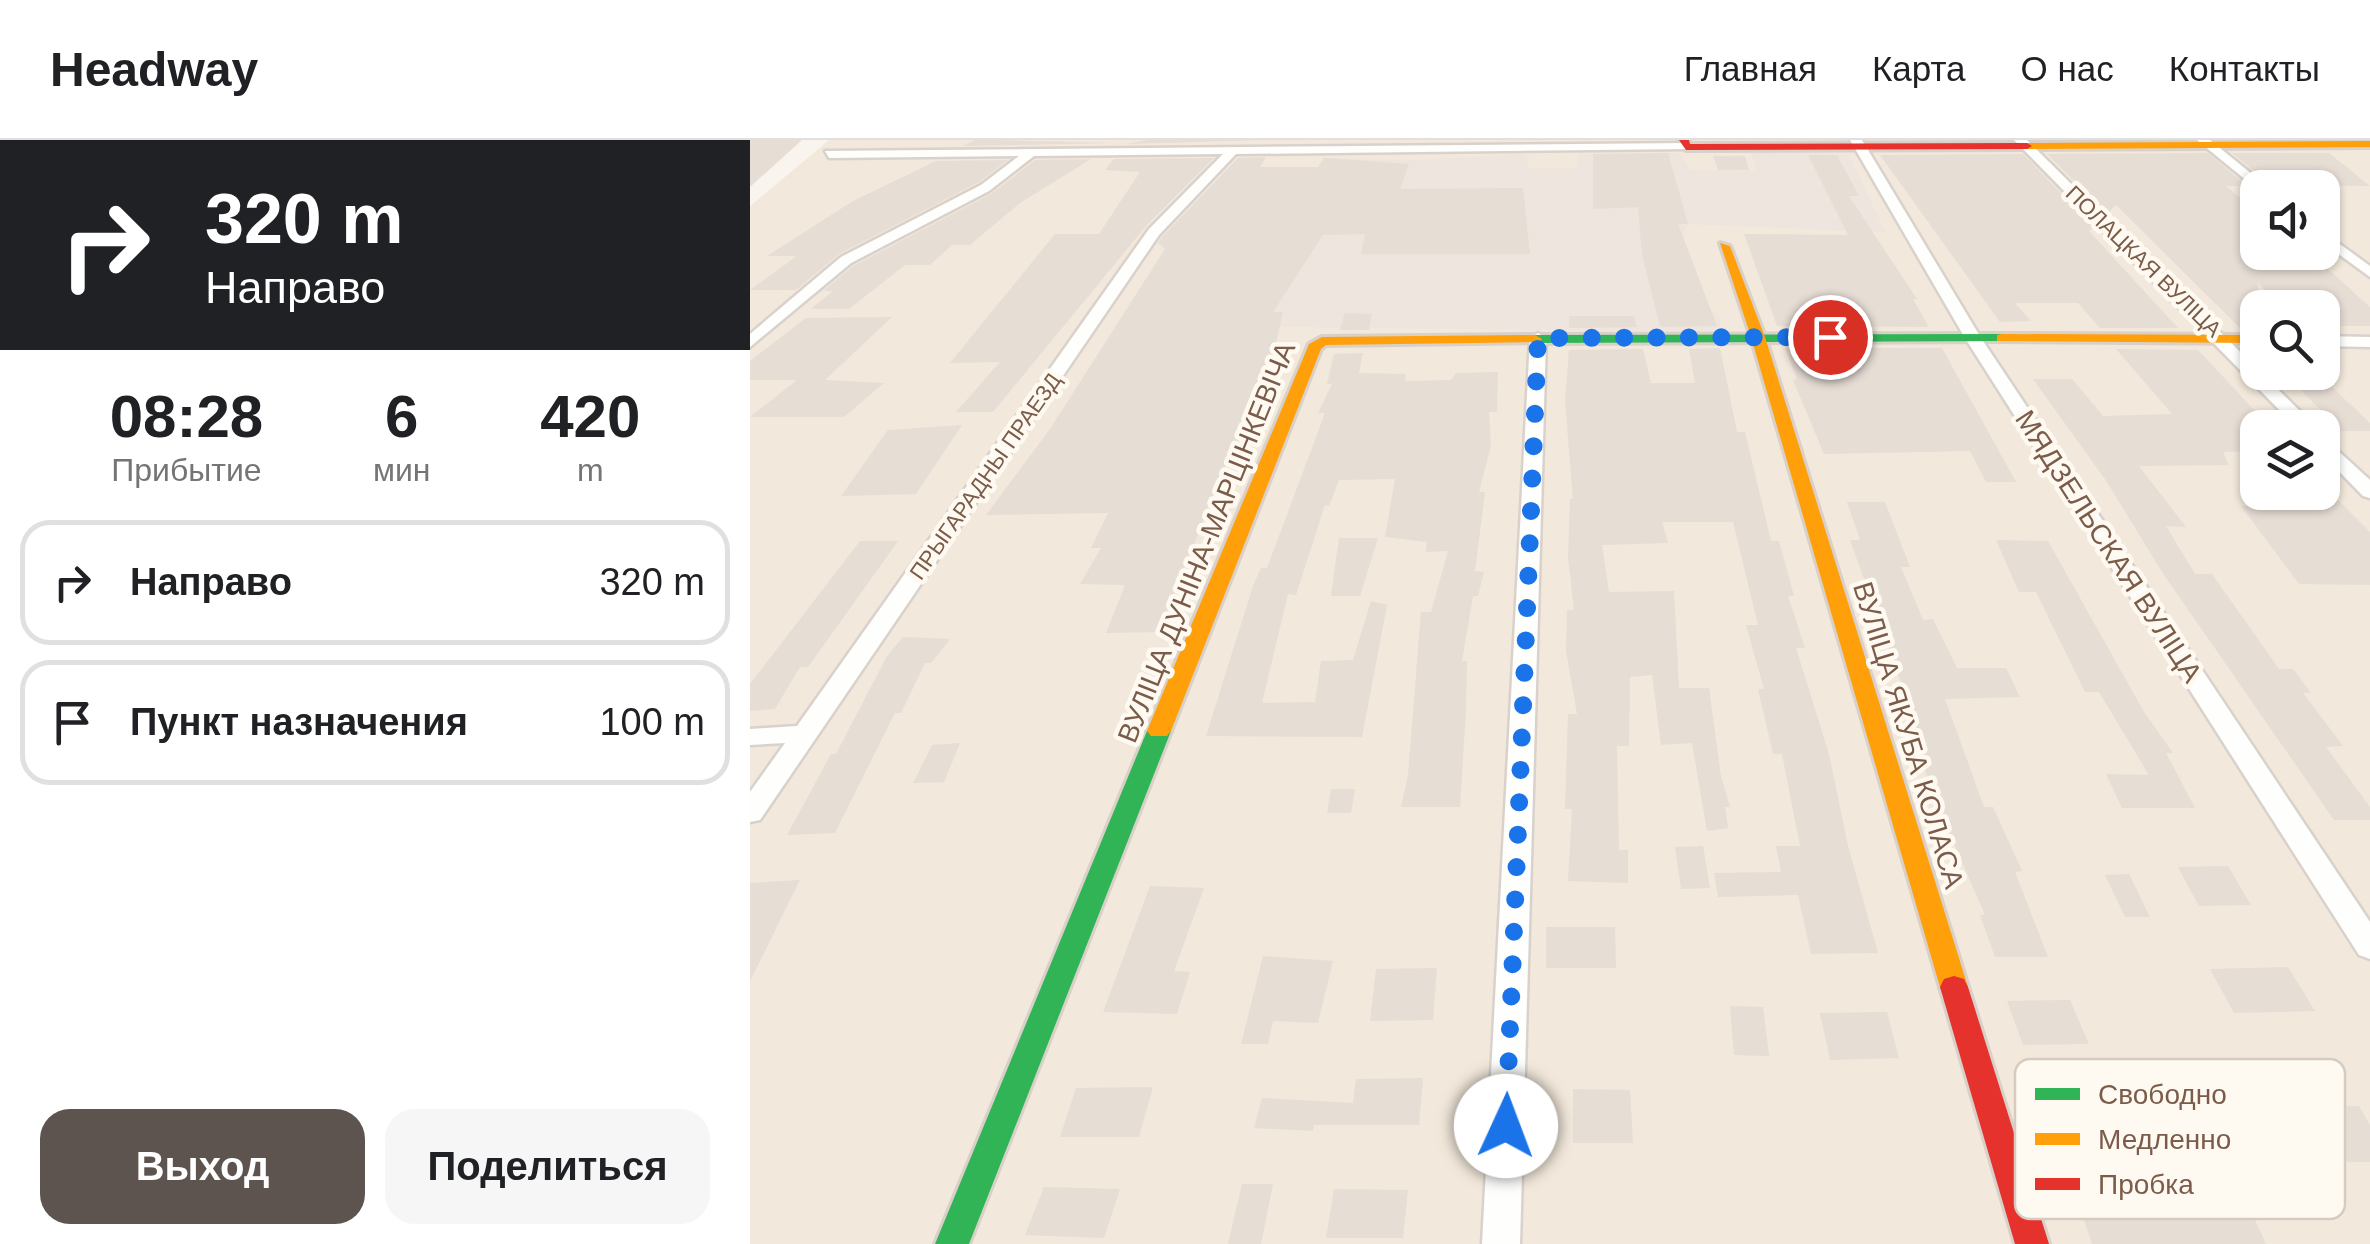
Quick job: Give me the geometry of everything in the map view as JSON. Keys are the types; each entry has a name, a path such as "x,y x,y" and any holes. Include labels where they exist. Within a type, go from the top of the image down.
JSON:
{"street":[{"path":"846,140 830,154 1192,146 1234,150 1500,144 2370,144"},
{"path":"750,342 846,260 986,188 1046,140"},
{"path":"2205,141 2241,170"},
{"name":"ПОЛАЦКАЯ ВУЛІЦА","path":"2022,142 2224,339 2291,410"},
{"name":"МЯДЗЕЛЬСКАЯ ВУЛІЦА","path":"1858,143 1973,338 2370,947"},
{"name":"ПРЫГАРАДНЫ ПРАЕЗД","path":"750,813 1154,232 1234,150"},
{"name":"ВУЛІЦА ЯКУБА КОЛАСА","path":"1724,246 1758,336 2015,1188"},
{"path":"2340,249 2370,273"},
{"path":"1501,1244 1538,338"},
{"name":"ВУЛІЦА ДУНІНА-МАРЦІНКЕВІЧА","path":"952,1244 1314,348 1341,339 2240,339"},
{"path":"2340,341 2370,342"},
{"path":"2340,461 2370,492"},
{"path":"750,737 806,734"},
{"name":"ВУЛІЦА ЯКУБА КОЛАСА","path":"2024,1219 2032,1244"}],"shaded area":[{"path":"829,140 2370,140 2370,1244 750,1244 750,206"},
{"path":"1679,153 1691,170 1758,171 1750,153 1849,154 1885,232 1688,224 1683,233 1685,249 1710,310 1719,316 1721,332 1223,326 1325,166 1319,166 1324,158 1416,160 1527,154 1528,168 1578,168 1577,154"}],"building":[{"path":"750,140 802,140 750,187"},
{"path":"975,140 997,140 1115,143 963,146"},
{"path":"1148,140 1264,140 1126,144"},
{"path":"1668,153 1688,224 1678,224 1717,326 1660,327 1642,255 1638,207 1593,209 1593,154"},
{"path":"2208,153 2240,180 2240,186 2226,186 2240,198 2240,270 2329,270 2370,307 2370,326 2340,326 2340,290 2265,290 2258,283 2258,290 2240,290 2240,328 2116,205 2107,214 2047,154"},
{"path":"2232,153 2329,153 2370,186 2340,186 2340,170 2253,170"},
{"path":"2023,154 2094,227 2089,231 2178,328 2100,328 2078,303 2015,303 2031,321 2000,322 1880,155"},
{"path":"1808,155 1837,155 1859,196 1849,196 1917,299 1913,299 1929,327 1777,326 1744,234 1848,235"},
{"path":"1713,156 1745,156 1749,170 1718,170"},
{"path":"1266,157 1260,167 1318,167 1324,158 1409,164 1400,189 1523,188 1530,254 1361,254 1365,234 1323,235 1273,312 1283,312 1266,386 1221,476 1159,632 1106,633 1125,585 1080,584 1101,548 1091,548 1108,513 986,515 1050,429 1165,249 1158,243 1162,237 1238,158"},
{"path":"1214,158 1146,226 993,412 956,412 1000,362 950,363 1055,234 1099,234 1140,172 1105,170 1114,159"},
{"path":"1091,159 1020,203 970,245 952,245 930,265 905,265 849,309 811,309 833,291 823,291 853,266 991,194 1035,160"},
{"path":"1008,160 979,182 839,254 796,290 750,290 797,256 767,256 853,201 936,161"},
{"path":"1345,313 1372,314 1369,330 1340,330"},
{"path":"1569,316 1634,316 1637,327 1569,328"},
{"path":"892,317 825,380 884,383 844,417 750,417 797,380 750,380 750,361 806,318"},
{"path":"1720,348 1737,432 1745,432 1771,541 1779,541 1794,596 1788,596 1805,648 1796,648 1829,754 1848,846 1878,953 1811,954 1798,895 1718,897 1714,873 1781,872 1776,846 1800,846 1782,754 1773,754 1758,689 1764,689 1746,625 1758,625 1733,522 1662,522 1668,543 1602,545 1609,592 1674,591 1679,688 1709,688 1721,776 1730,807 1725,807 1728,828 1707,831 1692,743 1661,745 1652,675 1630,677 1629,746 1617,746 1619,850 1628,850 1628,883 1568,881 1572,809 1565,809 1568,714 1577,714 1566,651 1567,610 1574,610 1568,557 1573,499 1565,401 1569,350 1643,349 1651,383 1695,383 1689,349"},
{"path":"1785,348 1942,348 2016,482 1986,482 1970,451 1824,454 1793,380 1797,379"},
{"path":"2116,349 2198,350 2254,410 2240,410 2240,452 2223,452 2229,465 2139,466 2186,527 2166,526 2195,574 2212,574 2279,669 2293,669 2311,693 2303,693 2343,746 2326,747 2370,807 2370,820 2334,820 2162,572 2107,482 2033,379 2072,379 2103,416 2172,414"},
{"path":"1363,353 1359,373 1406,374 1405,381 1451,380 1456,373 1498,372 1497,412 1489,412 1491,445 1479,492 1485,492 1475,571 1484,572 1478,596 1473,596 1462,661 1467,661 1460,807 1401,807 1408,775 1421,612 1431,612 1448,551 1426,552 1427,542 1385,537 1395,479 1339,480 1329,506 1325,505 1296,595 1288,594 1262,703 1315,702 1321,661 1353,660 1371,601 1387,605 1362,737 1206,736 1253,586 1261,568 1267,568 1325,413 1318,413 1332,384 1327,384 1334,354"},
{"path":"2301,390 2335,390 2370,423 2370,431 2341,431 2340,410 2320,410"},
{"path":"962,425 916,494 841,496 888,430"},
{"path":"1847,502 1885,502 1910,567 1901,567 1923,620 1933,619 1957,668 2006,668 2020,697 1945,699 1984,807 1993,807 2022,871 2015,872 2048,957 1995,957 1980,915 1985,915 1938,807 1907,719 1914,719 1850,540 1860,540"},
{"path":"2340,502 2370,532 2370,585 2299,584 2244,510 2340,510"},
{"path":"1339,538 1378,538 1360,596 1331,596"},
{"path":"1996,540 2048,541 2144,712 2173,753 2166,753 2195,808 2122,808 2106,774 2149,775 2099,692 2085,692 2036,592 2019,592"},
{"path":"860,541 898,541 808,667 800,667 775,709 750,711 750,684"},
{"path":"903,637 950,639 931,663 925,663 901,713 895,713 835,833 787,835 831,754 836,754 887,656"},
{"path":"960,743 944,782 913,783 932,745"},
{"path":"1331,789 1355,789 1351,813 1327,813"},
{"path":"1703,846 1710,888 1681,889 1675,847"},
{"path":"2228,866 2251,905 2199,906 2178,867"},
{"path":"2129,874 2150,917 2125,917 2105,875"},
{"path":"800,880 750,981 750,883"},
{"path":"1150,886 1204,888 1174,971 1190,972 1177,1014 1103,1012"},
{"path":"1546,927 1615,927 1616,968 1546,968"},
{"path":"1263,956 1333,961 1318,1023 1273,1021 1268,1044 1241,1044"},
{"path":"2288,967 2315,1011 2234,1013 2210,969"},
{"path":"1437,968 1433,1020 1370,1021 1376,969"},
{"path":"2070,1000 2089,1044 2023,1045 2007,1001"},
{"path":"1730,1006 1763,1007 1769,1056 1734,1055"},
{"path":"1887,1012 1899,1058 1830,1060 1820,1013"},
{"path":"1423,1078 1419,1125 1314,1125 1313,1131 1254,1128 1262,1098 1353,1103 1356,1079"},
{"path":"1153,1087 1139,1137 1060,1137 1076,1088"},
{"path":"1573,1089 1630,1090 1633,1143 1573,1143"},
{"path":"2345,1106 2359,1106 2370,1125 2370,1162 2345,1162"},
{"path":"1242,1184 1273,1184 1261,1244 1228,1244"},
{"path":"1044,1187 1120,1189 1104,1238 1025,1235"},
{"path":"1334,1189 1408,1190 1403,1238 1326,1238"},
{"path":"2084,1219 2255,1219 2266,1244 2092,1244"}],"traffic: fast":[{"path":"1535,339 2002,338"},
{"path":"952,1244 1159,731"}],"traffic: slow":[{"path":"2027,146 2370,144"},
{"path":"1724,246 1758,337 1954,987"},
{"path":"2002,338 2240,339"},
{"path":"1159,731 1314,347 1322,341 1535,339"}],"traffic: jam":[{"path":"1684,140 1686,147 2027,146"},
{"path":"1954,987 2015,1188"},
{"path":"2024,1219 2032,1244"}],"route":[{"path":"1506,1126 1538,338 1830,337"}]}
